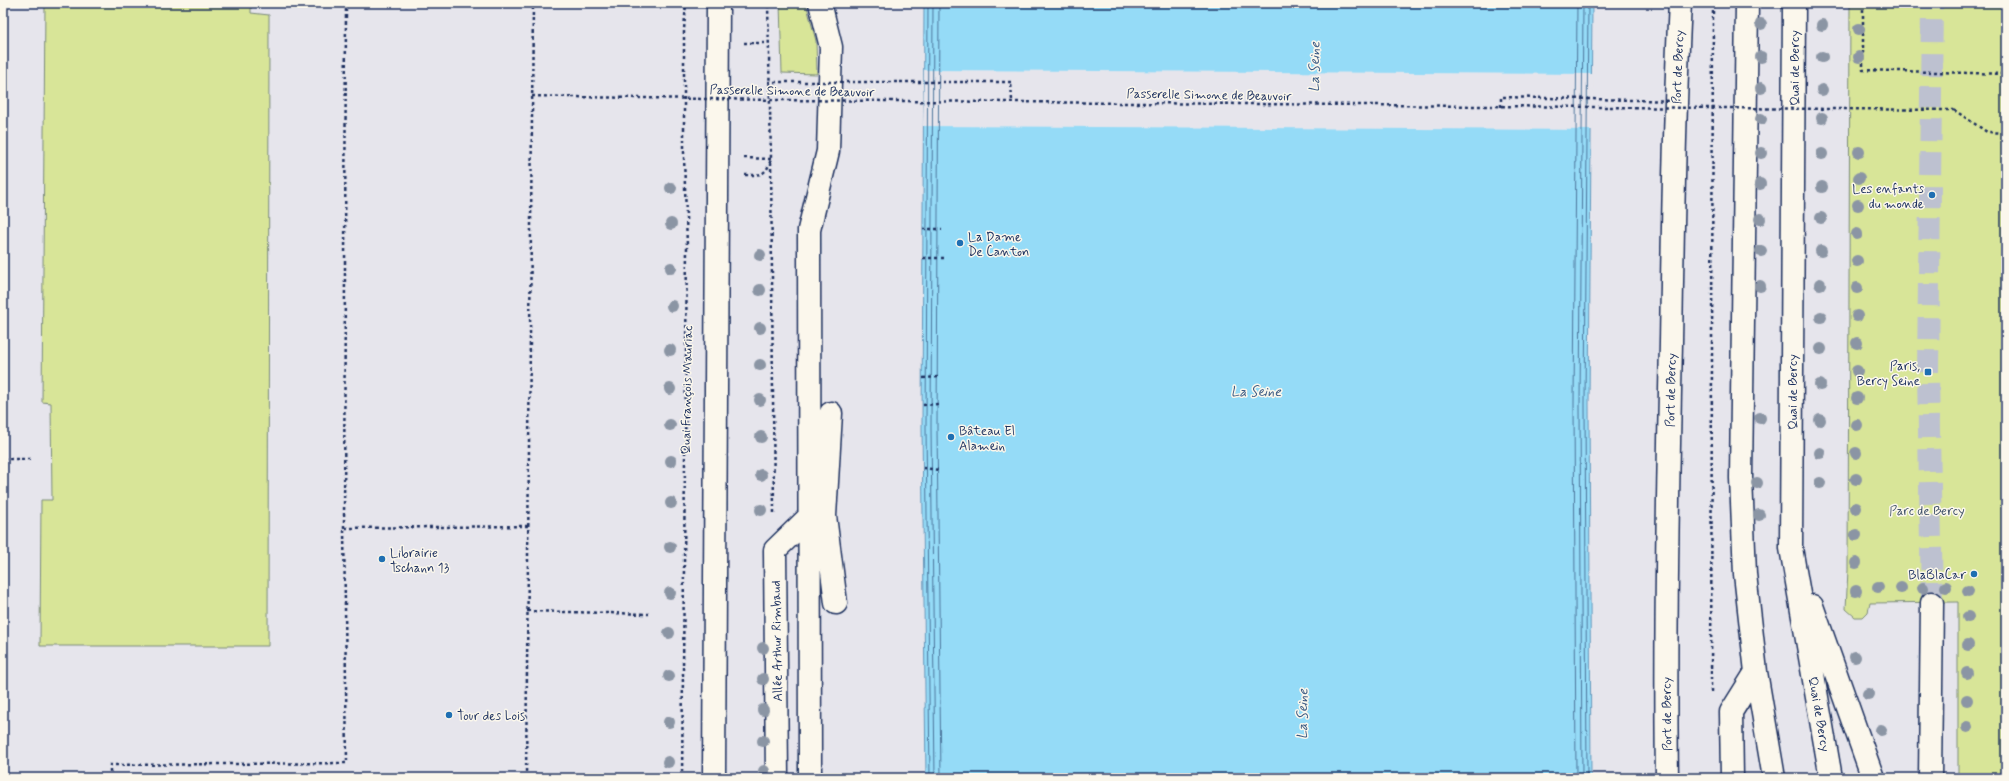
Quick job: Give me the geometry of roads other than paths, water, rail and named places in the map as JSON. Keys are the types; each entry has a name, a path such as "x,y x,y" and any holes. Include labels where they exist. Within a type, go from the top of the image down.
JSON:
{"main road":[{"path":"714,778 718,3"},
{"path":"810,778 817,517 809,230 828,151 831,46 820,3"},
{"name":"Port de Bercy","path":"1667,778 1665,664 1667,529 1676,88 1680,3"},
{"path":"1747,3 1741,478 1745,574 1756,672 1774,778"},
{"name":"Quai de Bercy","path":"1794,3 1791,548 1831,778"},
{"path":"831,413 817,517 836,603"},
{"name":"Allée Arthur Rimbaud","path":"777,778 774,550 817,517"},
{"path":"1791,548 1873,778"},
{"path":"1930,778 1932,603"},
{"path":"1732,778 1731,712 1756,672"}],"water":[{"name":"La Seine","path":"924,3 1592,3 1589,404 1591,778 926,778 922,428"}],"tunnel":[{"path":"1932,3 1928,372 1932,603"}],"place":[{"name":"Les enfants du monde","path":"1932,195"},
{"name":"La Dame De Canton","path":"960,243"},
{"name":"Paris, Bercy Seine","path":"1928,372"},
{"name":"Bâteau El Alamein","path":"951,437"},
{"name":"Librairie Tschann 13","path":"382,559"},
{"name":"BlaBlaCar","path":"1974,574"},
{"name":"Tour des Lois","path":"449,715"}],"park label":[{"name":"Parc de Bercy","path":"1927,510"}]}
